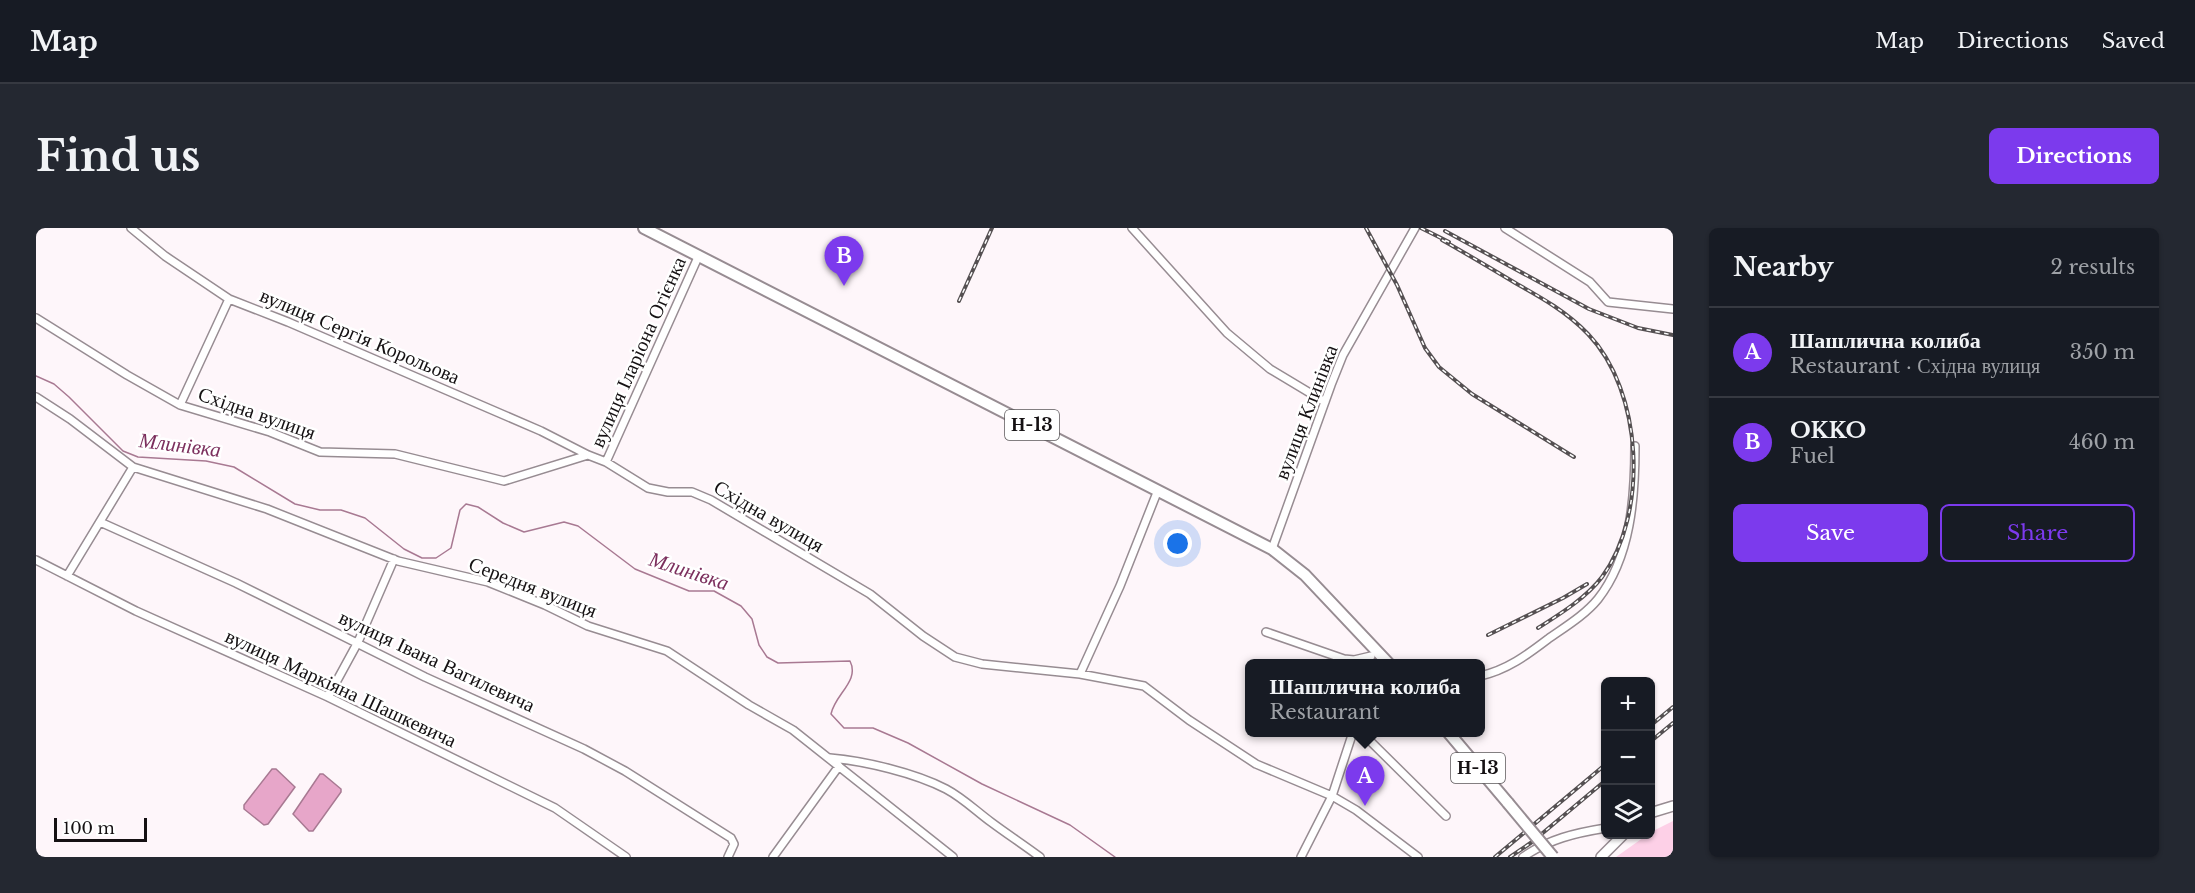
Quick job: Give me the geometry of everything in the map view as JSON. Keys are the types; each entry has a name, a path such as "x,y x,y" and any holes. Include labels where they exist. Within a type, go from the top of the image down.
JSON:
{"main road":[{"name":"Н-13","path":"644,228 1272,549 1305,575 1372,656"},
{"name":"Н-13","path":"1452,737 1554,857"},
{"path":"1655,811 1673,806"},
{"path":"1601,857 1619,839"}],"street":[{"name":"вулиця Сергія Корольова","path":"131,228 165,256 229,299 288,322 541,431 588,455"},
{"path":"1132,228 1227,333 1270,369 1325,402"},
{"name":"вулиця Клинівка","path":"1272,549 1343,355 1415,228"},
{"path":"1505,228 1590,282 1608,302 1673,309"},
{"name":"вулиця Іларіона Огієнка","path":"606,462 699,255"},
{"path":"180,405 229,299"},
{"name":"Східна вулиця","path":"36,318 180,405 270,432 320,452 395,454 504,481 588,455 606,462 648,488 668,492 692,492 711,500 870,594 923,636 955,657 982,664 1080,674 1144,686 1189,720 1256,764 1332,796 1356,810 1418,857"},
{"name":"Середня вулиця","path":"36,397 70,419 133,467 267,509 394,559 488,582 545,605 588,626 667,651 749,705 793,730 953,857"},
{"path":"1485,675 1497,672 1525,657 1597,599 1616,568 1625,538 1635,488 1635,446"},
{"path":"67,576 133,467"},
{"path":"1080,674 1120,586 1158,490"},
{"name":"вулиця Івана Вагилевича","path":"100,522 246,587 425,677 584,748 731,838 734,844 728,857"},
{"path":"328,697 358,642 394,559"},
{"name":"вулиця Маркіяна Шашкевича","path":"36,560 136,611 328,697 555,808 626,857"},
{"path":"1266,632 1344,659"},
{"path":"1301,857 1332,796 1351,737"},
{"path":"1366,737 1446,816"},
{"path":"830,758 849,760 918,777 945,788 1040,857"},
{"path":"773,857 839,766"},
{"path":"1523,857 1555,839 1601,829"}],"shaded area":[{"path":"272,769 276,769 295,787 268,824 264,825 244,809 244,805"},
{"path":"320,774 341,789 341,792 313,831 309,831 293,814"},
{"path":"1673,821 1673,857 1616,857 1641,839 1655,839 1655,830"}],"waterway":[{"name":"Млинівка","path":"36,376 54,384 123,451 138,457 206,461 234,467 295,504 320,510 341,510 365,518 404,549 422,558 436,558 451,548 460,510 466,504 478,507 503,523 524,532 564,522 578,526 635,569 689,591 714,591 741,606 752,619 759,645 767,657 778,663 850,661 852,675 831,714 844,728 873,728 908,743 982,784 1070,825 1115,857"}],"railway":[{"path":"959,301 992,228"},
{"path":"1366,228 1397,285 1425,348 1439,367 1472,394 1574,457"},
{"path":"1421,228 1449,242"},
{"path":"1445,231 1589,309 1638,328 1673,335"},
{"path":"1442,240 1545,300 1580,326 1606,358 1620,387 1629,419 1633,453 1633,487 1627,520 1617,551 1602,577 1588,592 1538,628"},
{"path":"1488,635 1587,584"},
{"path":"1655,722 1673,707"},
{"path":"1655,738 1673,723"},
{"path":"1495,857 1601,768"},
{"path":"1510,857 1532,842 1601,784"}],"place":[{"name":"OKKO","path":"844,286"},
{"name":"Шашлична колиба","path":"1365,806"}]}
